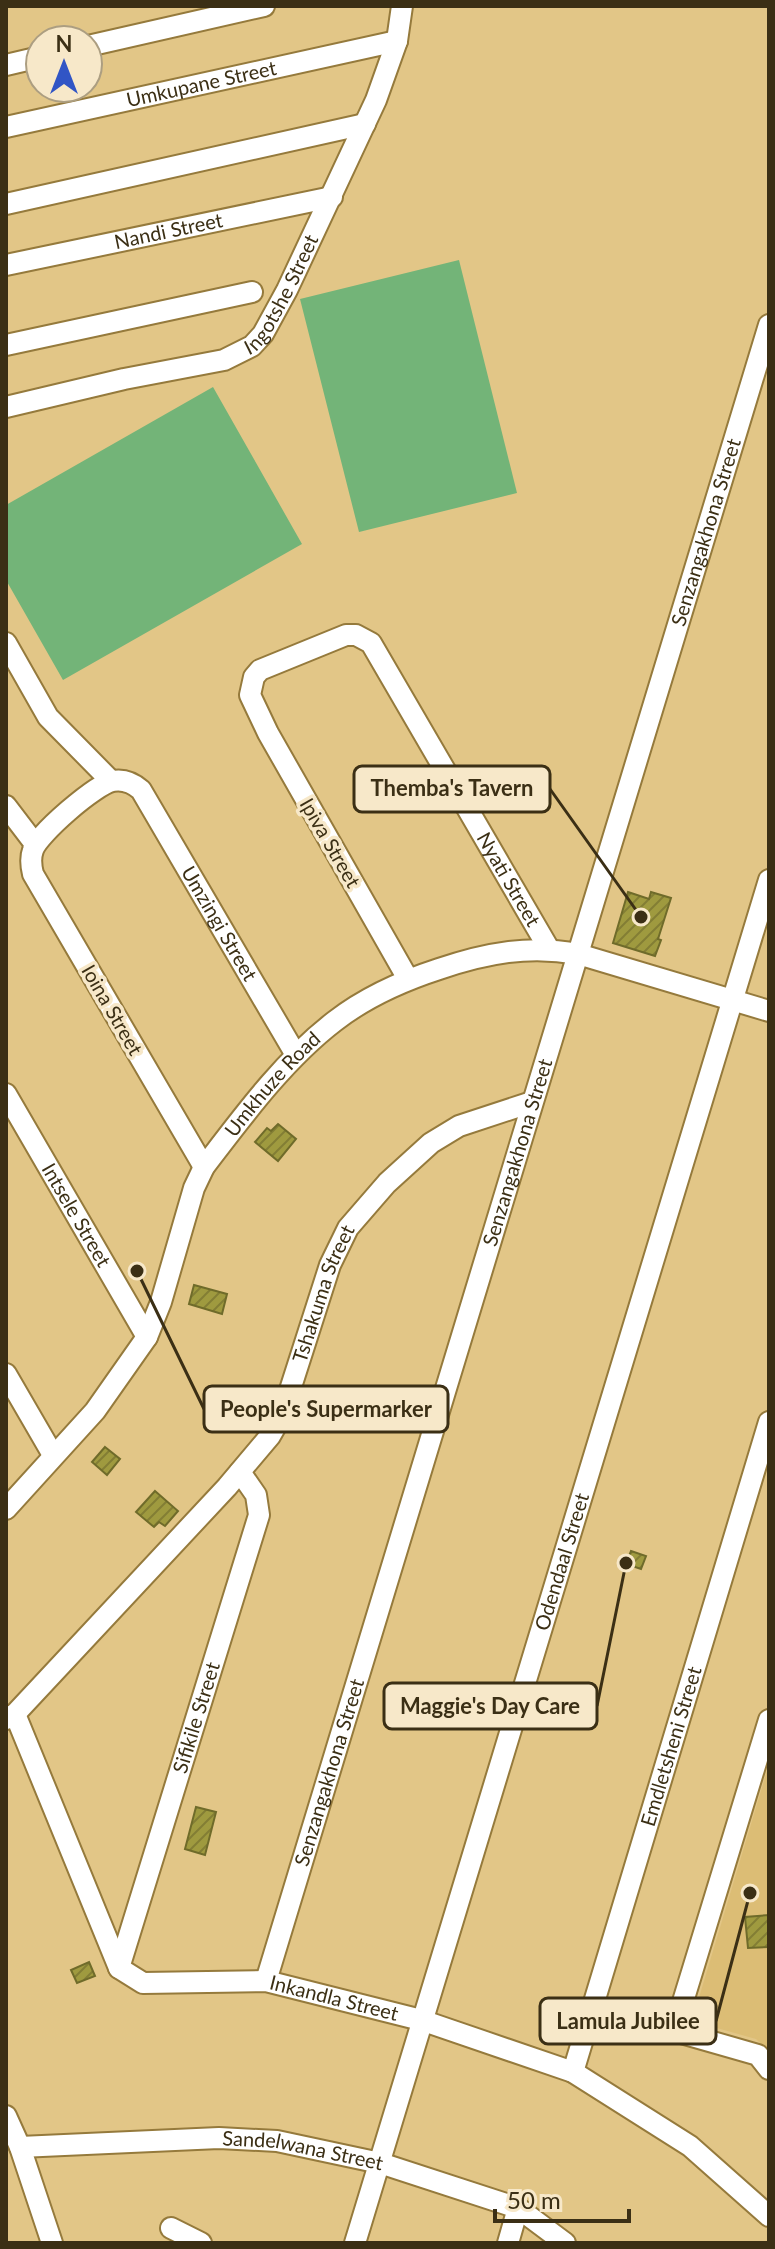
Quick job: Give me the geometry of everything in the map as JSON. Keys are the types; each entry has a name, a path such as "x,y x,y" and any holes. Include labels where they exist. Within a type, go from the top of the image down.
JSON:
{"street":[{"path":"104,42 264,6"},
{"name":"Ingotshe Street","path":"6,407 124,379 224,360 240,354 263,334 332,197 389,69 402,6"},
{"name":"Umkupane Street","path":"6,127 397,41"},
{"path":"6,204 365,124"},
{"name":"Nandi Street","path":"6,265 332,197"},
{"path":"6,345 252,292"},
{"name":"Senzangakhona Street","path":"266,1981 769,325"},
{"name":"Ipiva Street","path":"371,643 356,635 346,635 260,670 250,685 253,706 408,979"},
{"path":"6,643 48,717 111,781 98,787 55,824 34,847 6,806"},
{"name":"Nyati Street","path":"371,643 549,949"},
{"name":"Umzingi Street","path":"111,781 132,783 141,790 296,1055"},
{"name":"Ioina Street","path":"34,847 31,862 33,874 204,1167"},
{"name":"Odendaal Street","path":"355,2243 769,880"},
{"name":"Umkhuze Road","path":"6,1509 95,1411 147,1337 161,1302 194,1188 204,1167 296,1055 337,1019 408,979 467,959 499,951 549,949 578,954 769,1011"},
{"name":"Intsele Street","path":"6,1094 147,1337"},
{"name":"Tshakuma Street","path":"11,1717 270,1436 282,1415 330,1265 348,1228 387,1183 440,1137 459,1126 532,1102"},
{"path":"6,1374 53,1455"},
{"name":"Emdletsheni Street","path":"573,2072 769,1422"},
{"name":"Sifikile Street","path":"119,1968 259,1515 256,1495 240,1472"},
{"path":"11,1717 119,1968"},
{"path":"769,1720 674,2031 758,2055 769,2069"},
{"name":"Inkandla Street","path":"119,1968 143,1983 266,1981 421,2020 573,2072 690,2146 769,2216"},
{"path":"6,2116 20,2147 52,2243"},
{"name":"Sandelwana Street","path":"20,2147 258,2139 380,2163 518,2208 565,2243"},
{"path":"508,2243 518,2208"},
{"path":"171,2228 201,2243"}],"shaded area":[{"path":"769,1764 769,2052 756,2039 692,2021"}],"green space":[{"path":"459,260 517,493 359,532 300,299"},
{"path":"213,387 302,544 63,680 6,580 6,505"}],"building":[{"path":"628,892 649,899 651,892 671,898 655,956 613,943"},
{"path":"278,1124 296,1139 278,1161 255,1142 267,1128 271,1131"},
{"path":"194,1285 227,1294 222,1314 189,1304"},
{"path":"105,1447 120,1459 107,1475 92,1462"},
{"path":"155,1491 178,1511 165,1526 159,1522 154,1527 136,1512"},
{"path":"631,1551 646,1556 641,1569 626,1564"},
{"path":"196,1807 216,1812 205,1855 185,1849"},
{"path":"769,1915 769,1947 748,1948 745,1917"},
{"path":"89,1962 95,1976 77,1983 71,1970"}],"place":[{"name":"Themba's Tavern","path":"641,917"},
{"name":"People's Supermarker","path":"137,1271"},
{"name":"Maggie's Day Care","path":"626,1563"},
{"name":"Lamula Jubilee","path":"750,1893"}]}
